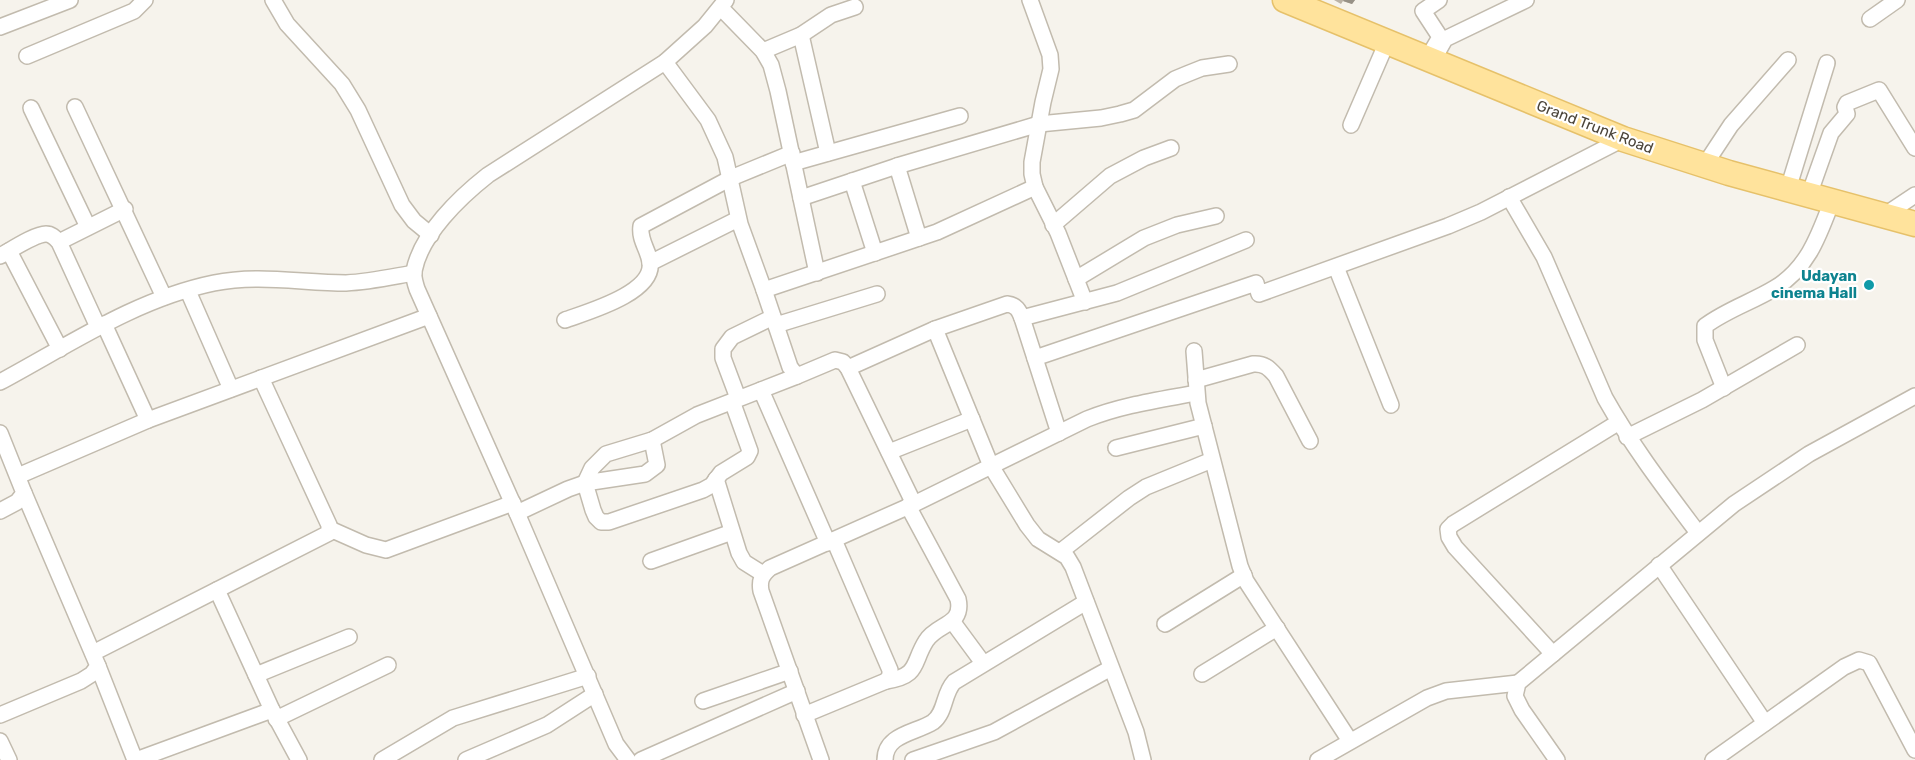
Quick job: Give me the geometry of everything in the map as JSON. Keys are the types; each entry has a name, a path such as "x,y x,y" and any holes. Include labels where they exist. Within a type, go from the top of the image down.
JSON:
{"main road":[{"name":"Grand Trunk Road","path":"1284,0 1623,139 1704,166 1915,224"}],"street":[{"path":"0,27 48,4 70,0"},
{"path":"27,56 134,11 145,0"},
{"path":"273,0 287,24 342,84 358,110 402,205 414,222 431,236"},
{"path":"1030,0 1050,55 1051,69 1032,162 1035,187 1085,302"},
{"path":"1429,60 1440,37 1423,11 1439,0"},
{"path":"1429,60 1445,39 1526,0"},
{"path":"1870,19 1897,0"},
{"path":"623,758 417,289 414,273 418,255 450,209 469,190 488,175 665,62 686,44 724,4 763,51 774,73 817,273"},
{"path":"763,51 801,36 831,15 855,7"},
{"path":"801,36 828,153"},
{"path":"1351,125 1387,42"},
{"path":"1704,166 1731,125 1788,60"},
{"path":"665,62 708,120 725,157 738,219 790,367 797,376"},
{"path":"1724,388 1705,340 1705,326 1791,277 1816,242 1810,195 1827,63"},
{"path":"801,198 897,166 1039,124 1101,118 1134,110 1175,79 1202,68 1229,64"},
{"path":"1810,195 1831,133 1847,114 1845,107 1847,103 1879,90 1915,148"},
{"path":"75,107 125,209 164,297"},
{"path":"31,108 88,227"},
{"path":"565,320 613,302 645,280 649,273 650,263 641,241 641,226 731,178 793,158 828,153 960,116"},
{"path":"1035,358 1256,283 1259,294 1448,226 1623,139"},
{"path":"1053,225 1110,176 1144,158 1171,148"},
{"path":"897,166 919,238"},
{"path":"852,181 875,253"},
{"path":"764,290 959,223 1035,187"},
{"path":"1885,215 1915,195"},
{"path":"1509,197 1544,257 1605,398 1627,437 1698,533"},
{"path":"59,242 125,209"},
{"path":"1076,279 1144,238 1177,225 1216,216"},
{"path":"650,263 738,219"},
{"path":"60,350 4,254 48,233 59,242 148,420"},
{"path":"1022,318 1136,286 1246,240"},
{"path":"1336,267 1391,405"},
{"path":"0,382 101,326 164,297 214,283 273,278 345,283 372,281 414,273"},
{"path":"188,291 231,389"},
{"path":"804,715 886,681 899,679 911,671 919,660 927,639 952,621 960,609 958,599 911,505 889,452 843,362 835,360 735,399 697,415 652,440 606,454 592,468 585,483 596,517 601,522 609,522 704,490 721,473 747,457 750,451 735,399 723,358 723,349 732,337 775,321 877,294"},
{"path":"848,368 935,329 1007,304 1013,305 1022,318 1059,432"},
{"path":"18,476 148,420 429,316"},
{"path":"935,329 991,466 1038,539 1067,557 1073,567 1136,732 1143,760"},
{"path":"1627,437 1724,388 1797,345"},
{"path":"1194,351 1196,386 1204,426 1235,551 1244,575 1350,741"},
{"path":"821,760 761,591 759,582 770,568 911,505 1059,432 1108,411 1196,386 1253,364 1260,363 1268,367 1276,376 1310,441"},
{"path":"261,378 330,529 366,545 386,550 585,483 645,474 657,465 652,440"},
{"path":"761,390 890,670 890,676 886,681"},
{"path":"1318,760 1426,698 1446,691 1518,683 1734,504 1784,470 1915,396"},
{"path":"889,452 972,419"},
{"path":"1553,654 1455,547 1449,537 1448,529 1619,422"},
{"path":"1116,448 1204,426"},
{"path":"0,433 136,760 274,715 388,665"},
{"path":"1060,552 1146,487 1212,460"},
{"path":"716,479 744,562 763,574"},
{"path":"0,511 17,502 24,493"},
{"path":"0,715 81,681 92,674 95,659 217,590 326,536 330,529"},
{"path":"651,561 732,532"},
{"path":"1659,565 1766,723"},
{"path":"1165,624 1244,575"},
{"path":"217,590 274,715 299,760"},
{"path":"885,760 889,746 895,740 933,722 940,715 948,689 954,682 1086,602"},
{"path":"952,621 982,663"},
{"path":"1202,674 1277,628"},
{"path":"256,675 349,637"},
{"path":"1713,760 1844,667 1859,660 1869,663 1915,750"},
{"path":"914,760 994,732 1111,668"},
{"path":"703,701 790,671"},
{"path":"382,760 453,718 588,676"},
{"path":"1518,683 1515,696 1522,710 1557,760"},
{"path":"641,760 796,691"},
{"path":"466,760 532,733 595,694"},
{"path":"0,741 8,760"}],"place":[{"name":"Udayan cinema Hall","path":"1869,285"}]}
